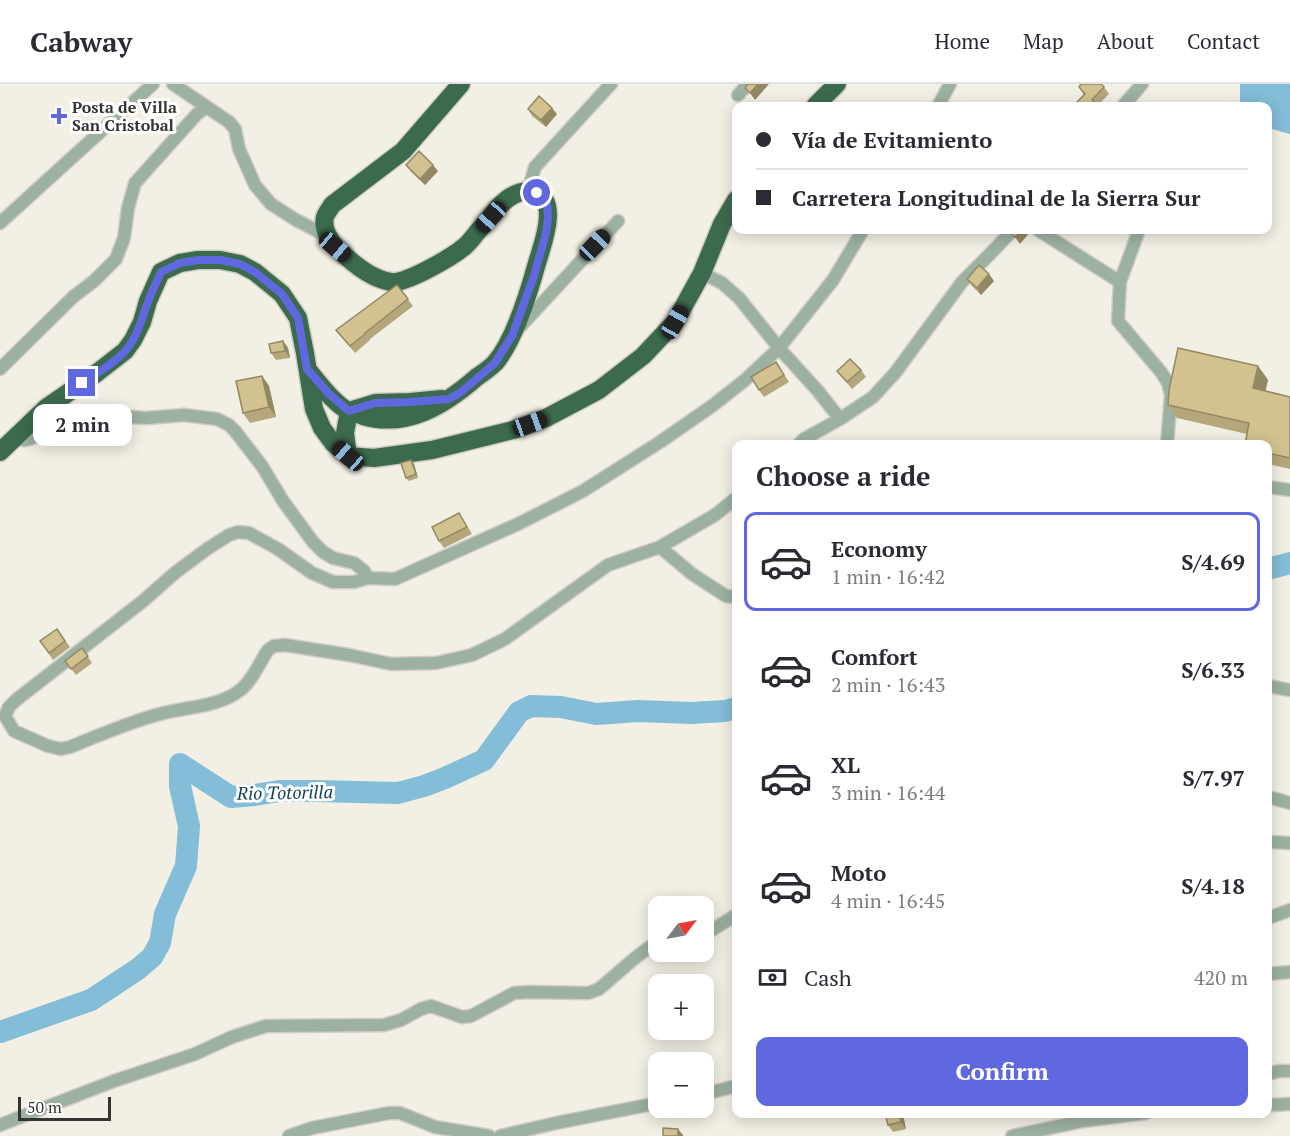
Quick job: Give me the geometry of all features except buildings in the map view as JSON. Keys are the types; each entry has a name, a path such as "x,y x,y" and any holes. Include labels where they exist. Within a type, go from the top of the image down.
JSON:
{"highway":[{"path":"819,102 837,84"},
{"path":"307,369 329,394 349,411 378,420 413,417 431,410 461,392 495,363 512,336 534,276 546,233 547,203 537,193 513,195 501,204 465,247 430,268 394,282 381,280 362,269 335,247 325,228 325,216 332,205 403,151 457,86"},
{"path":"0,452 46,408 125,351 142,322 148,301 161,272 180,263 198,260 220,260 240,264 255,272 282,294 298,318 314,409 322,428 333,443 348,456 374,458 432,450 513,430 546,418 599,390 644,356 675,322 702,273 722,224 732,207"},
{"path":"348,456 345,434 349,411"}],"street":[{"path":"0,223 153,84"},
{"path":"173,84 229,122 235,129 240,149 255,185 271,204 329,237"},
{"path":"528,192 536,167 611,84"},
{"path":"738,94 748,84"},
{"path":"940,102 950,84"},
{"path":"1126,102 1142,84"},
{"path":"0,369 73,297 94,281 116,259 124,238 128,208 135,183 206,107"},
{"path":"512,336 618,220"},
{"path":"732,501 715,515 660,547 608,565 505,639 472,655 436,663 391,664 285,645 274,646 268,650 242,689 232,696 221,701 136,720 61,749 48,746 14,731 3,716 16,700 143,601 176,572 229,535 238,532 249,533 278,549 312,573 333,582 354,582 368,578 395,579 518,524 583,491 712,406 780,348 833,280 861,234"},
{"path":"803,440 873,397 888,381 962,282 1009,234"},
{"path":"1044,234 1120,282"},
{"path":"1138,234 1120,282 1118,321 1168,383 1172,395 1167,440"},
{"path":"702,273 722,283 739,298 840,418"},
{"path":"13,439 30,439 87,414 146,418 184,415 217,419 236,431 313,542 333,558 354,563 364,571 368,578"},
{"path":"1272,488 1290,490"},
{"path":"660,547 692,574 726,596 732,597"},
{"path":"1272,687 1290,690"},
{"path":"1272,798 1290,803"},
{"path":"1272,842 1290,843"},
{"path":"1272,917 1290,910"},
{"path":"714,929 732,918"},
{"path":"0,1125 266,1026 384,1025 431,1006 462,1017 471,1016 514,993 588,993 599,989 648,948"},
{"path":"1272,974 1290,972"},
{"path":"1272,1073 1290,1071"},
{"path":"714,1092 732,1087"},
{"path":"1272,1105 1290,1104"},
{"path":"500,1136 648,1105"},
{"path":"289,1136 312,1128 389,1113 400,1113 435,1127 489,1136"},
{"path":"1012,1136 1101,1118"}],"water":[{"path":"1240,84 1290,84 1290,134 1272,129 1272,102 1240,102"}],"waterway":[{"name":"Rio Totorilla","path":"1272,568 1290,563"},
{"name":"Rio Totorilla","path":"0,1032 91,1000 152,957 160,943 165,914 186,866 189,826 180,786 180,764 231,797 279,791 398,793 445,778 484,760 519,712 531,706 561,707 596,714 638,711 691,713 732,709"}],"place":[{"name":"Posta de Villa San Cristobal","path":"59,116"}],"route":[{"path":"82,383 125,351 133,340 161,272 180,263 220,260 240,264 255,272 282,294 298,318 307,369 329,394 349,411 375,403 449,399 461,392 495,363 512,336 534,276 546,233 547,203 537,193"}]}
